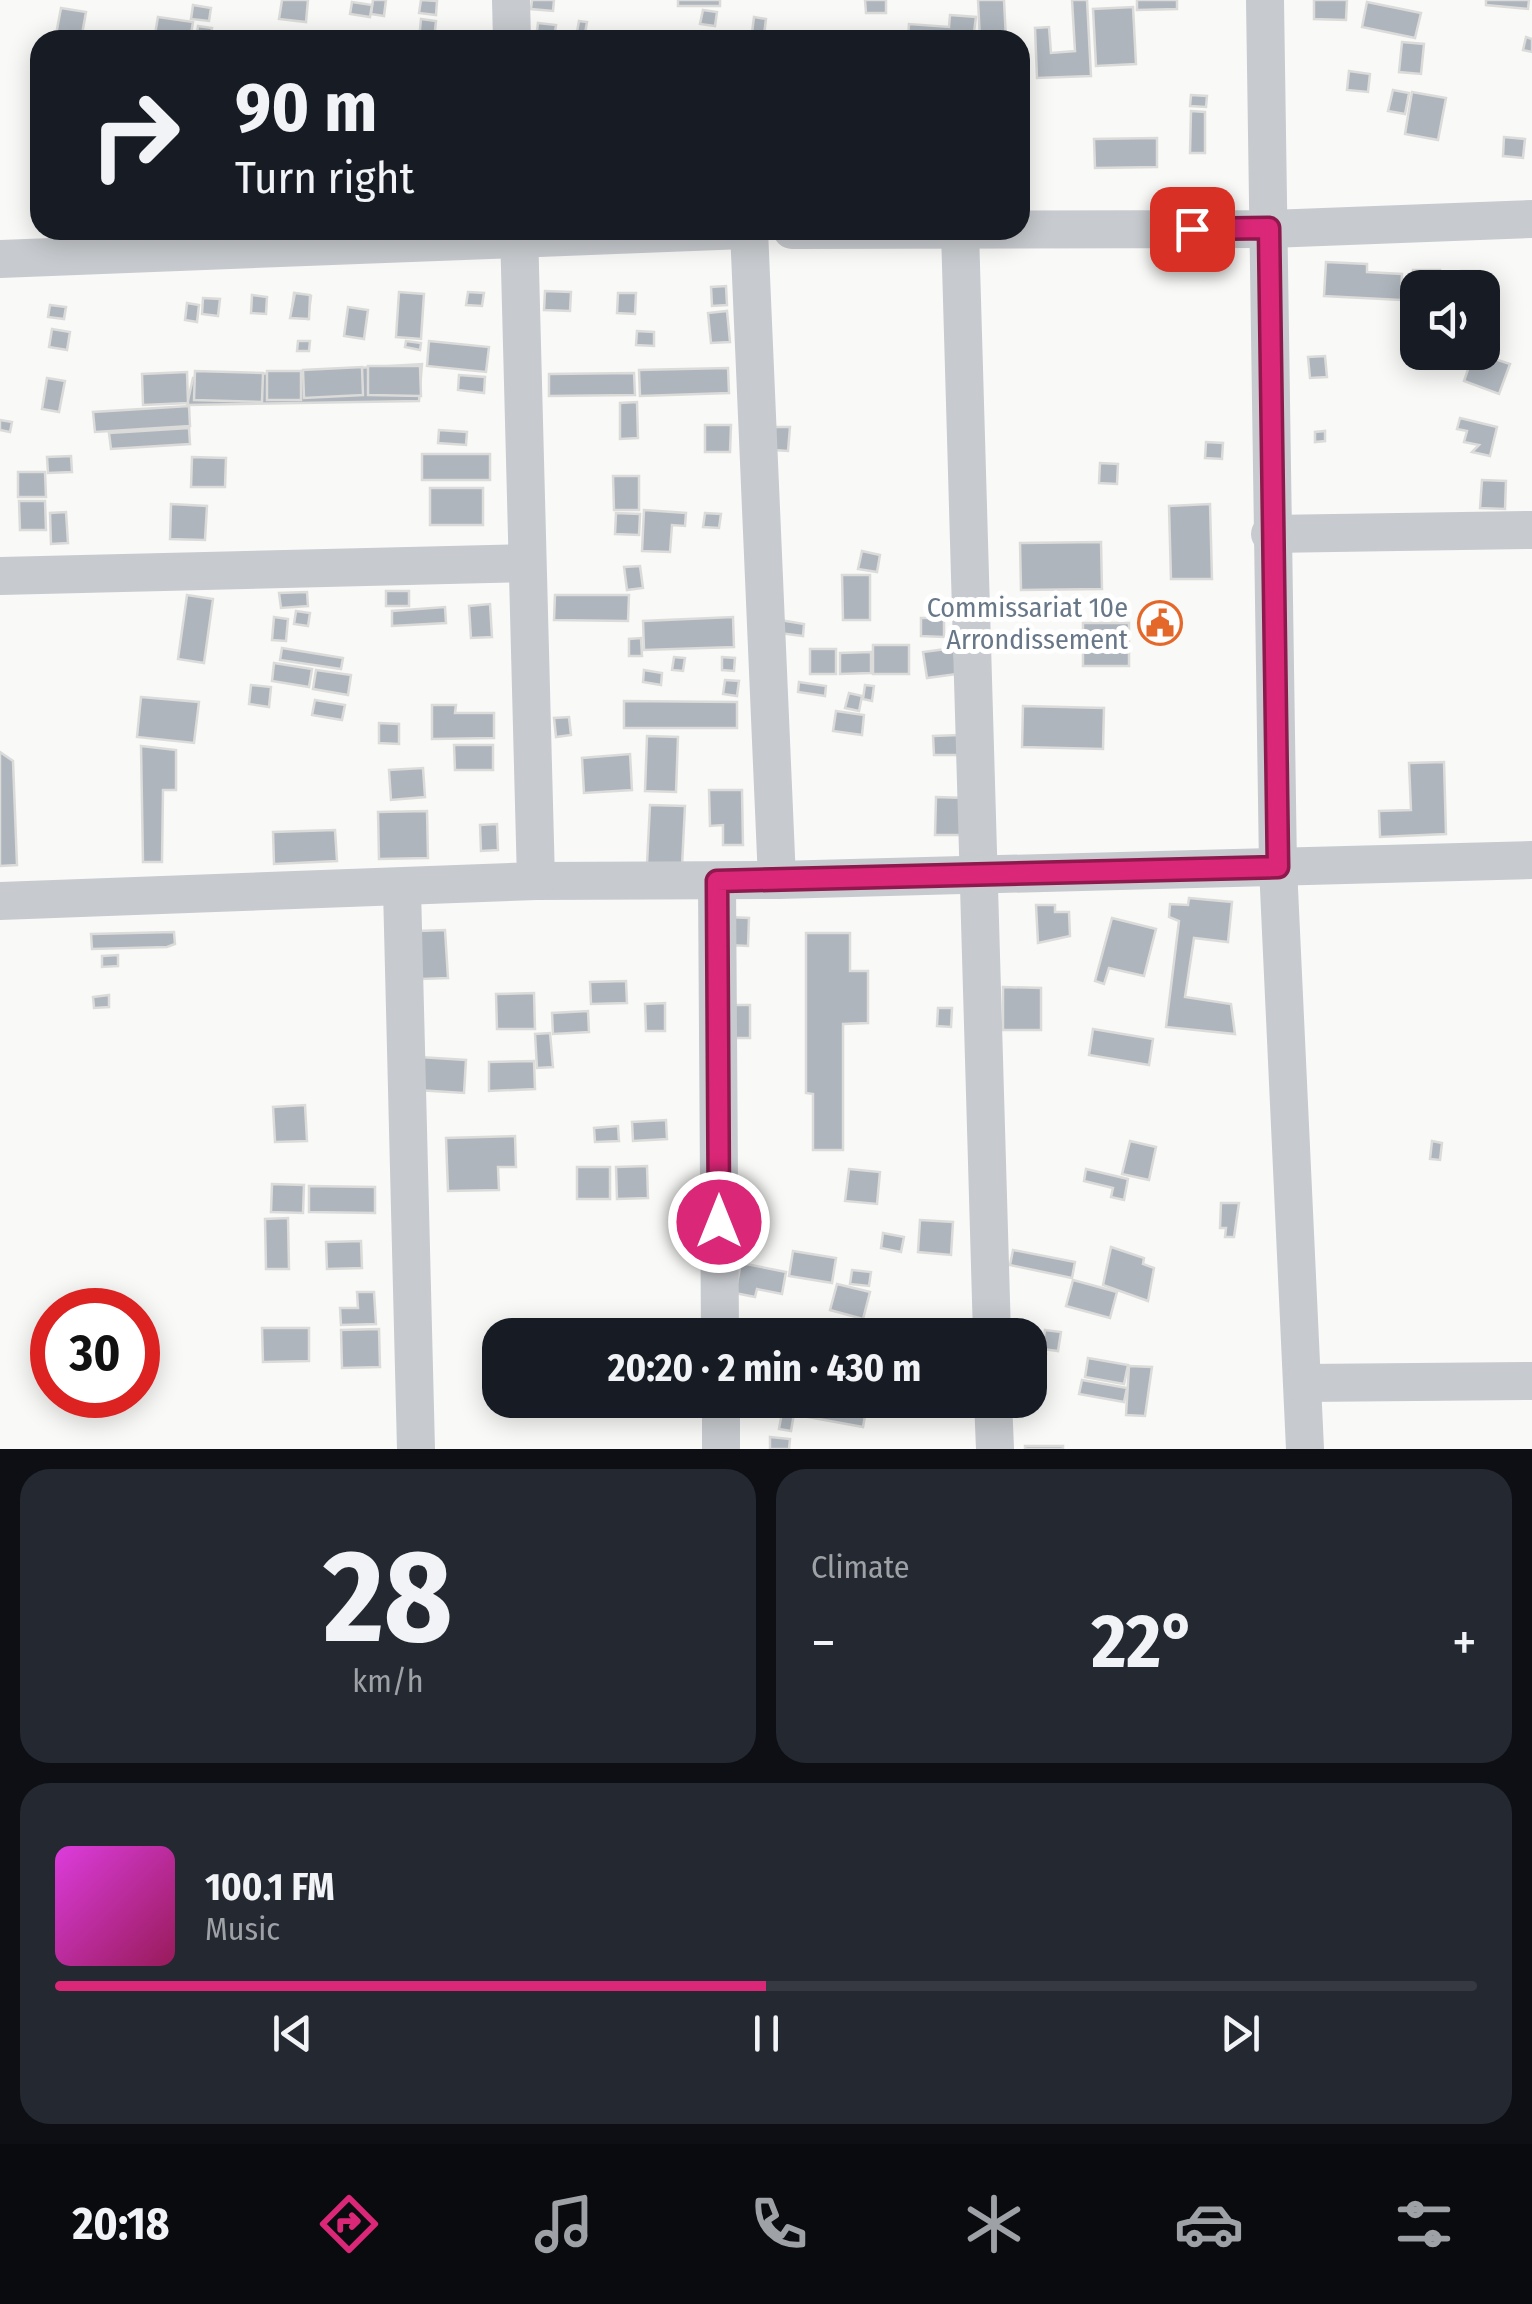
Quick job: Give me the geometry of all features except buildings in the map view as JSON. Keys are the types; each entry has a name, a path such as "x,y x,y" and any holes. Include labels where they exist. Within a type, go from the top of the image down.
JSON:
{"street":[{"path":"511,0 512,30"},
{"path":"1265,0 1270,534 1278,867 1305,1449"},
{"path":"1030,230 1532,220"},
{"path":"0,259 411,240"},
{"path":"519,240 536,882"},
{"path":"746,240 777,880"},
{"path":"960,240 992,1318"},
{"path":"1270,534 1532,530"},
{"path":"0,576 526,562"},
{"path":"0,901 536,882 777,880 1532,860"},
{"path":"717,881 720,1318"},
{"path":"402,889 416,1449"},
{"path":"1303,1382 1532,1382"},
{"path":"720,1418 721,1449"},
{"path":"993,1418 994,1449"}],"place":[{"name":"Commissariat 10e Arrondissement","path":"1160,623"}],"route":[{"path":"719,1222 717,881 1278,867 1270,534 1269,228 1192,229"}]}
